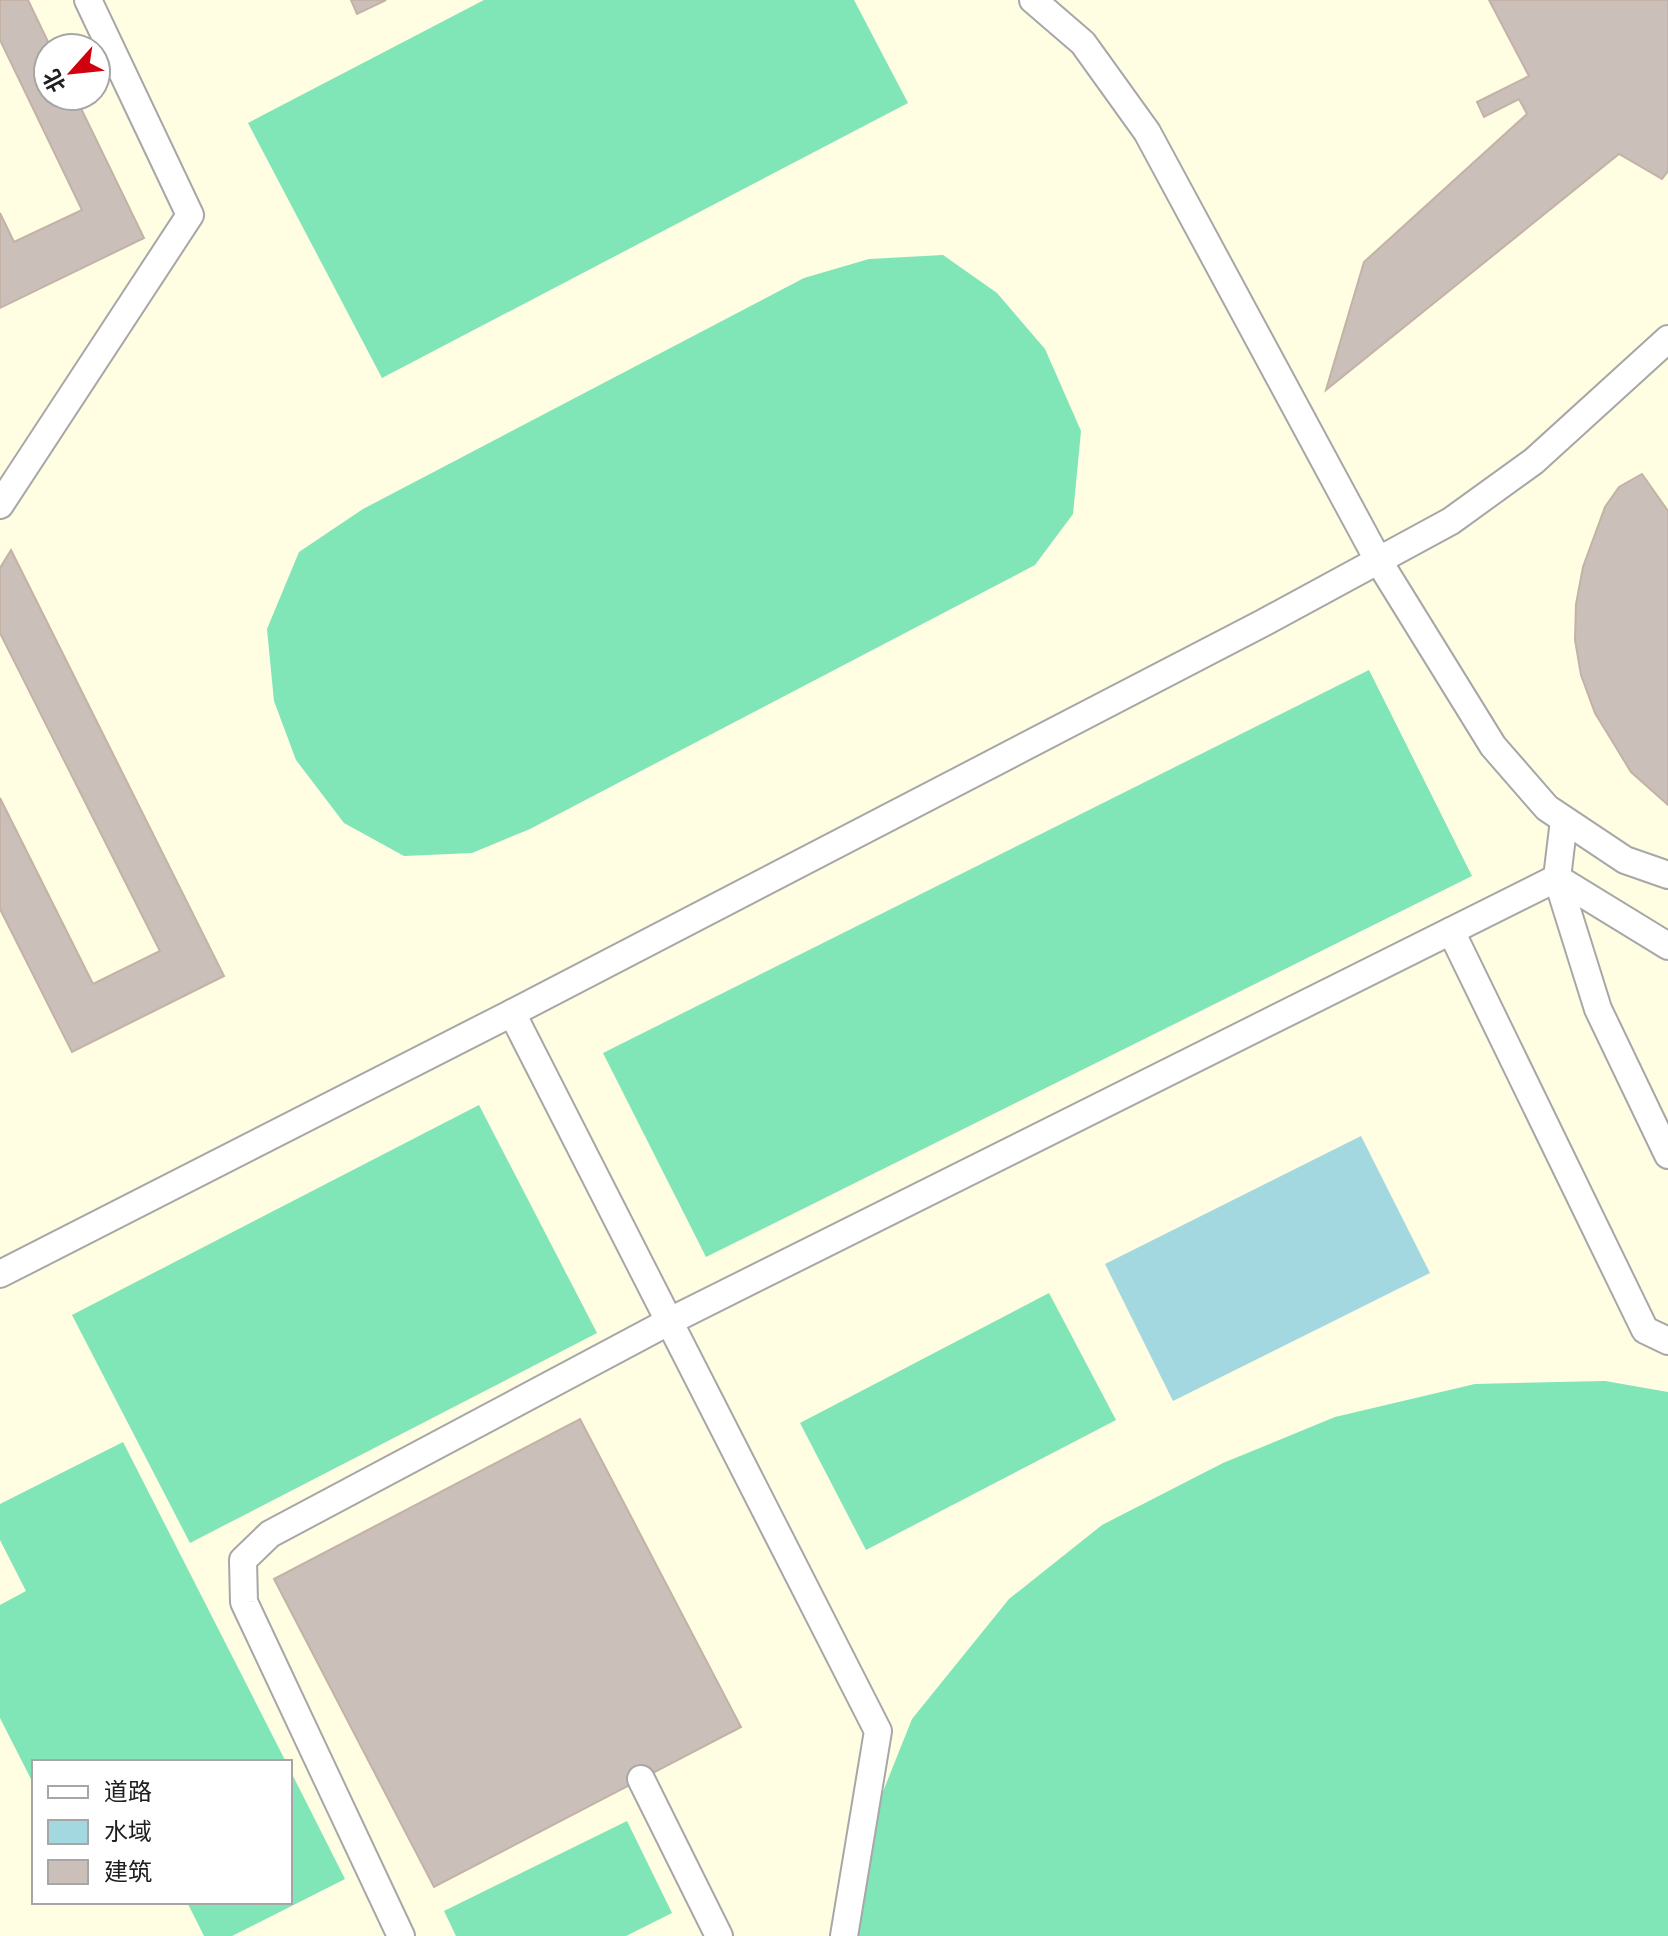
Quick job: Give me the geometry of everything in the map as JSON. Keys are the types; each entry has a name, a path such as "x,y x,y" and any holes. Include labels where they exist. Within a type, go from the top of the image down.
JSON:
{"street":[{"path":"0,505 190,215 88,0"},
{"path":"1033,0 1083,43 1147,132 1378,560 1493,746 1547,808 1625,860 1668,875"},
{"path":"0,1274 512,1013 1451,521 1534,461 1668,339"},
{"path":"1564,820 1557,878 1598,1009 1668,1155"},
{"path":"401,1936 244,1602 243,1560 270,1534 670,1321 1557,878"},
{"path":"1557,878 1668,946"},
{"path":"1451,931 1645,1330 1668,1341"},
{"path":"512,1013 878,1731 844,1936"},
{"path":"641,1779 719,1936"}],"shaded area":[{"path":"0,0 1668,0 1668,1936 0,1936"}],"green space":[{"path":"484,0 854,0 908,103 382,378 248,123"},
{"path":"943,255 997,293 1045,349 1081,431 1073,514 1035,565 530,829 472,853 404,856 344,823 296,760 274,701 267,629 299,552 363,509 804,278 869,259"},
{"path":"1369,670 1472,876 706,1257 603,1053"},
{"path":"479,1105 597,1333 190,1543 72,1315"},
{"path":"1049,1293 1116,1420 866,1550 800,1423"},
{"path":"1605,1381 1668,1392 1668,1936 858,1936 864,1839 912,1719 1009,1599 1102,1525 1223,1463 1335,1417 1475,1384"},
{"path":"123,1442 285,1760 32,1760 32,1781 0,1718 0,1605 26,1591 0,1540 0,1504"},
{"path":"292,1774 345,1879 232,1936 204,1936 188,1904 292,1904"},
{"path":"627,1821 672,1913 626,1936 456,1936 444,1911"}],"water":[{"path":"1361,1136 1430,1273 1173,1401 1105,1264"}],"building":[{"path":"0,0 28,0 43,32 32,32 32,106 0,40"},
{"path":"351,0 386,0 357,14"},
{"path":"1489,0 1668,0 1668,171 1662,179 1619,154 1326,390 1364,262 1527,114 1519,99 1484,117 1477,102 1529,76"},
{"path":"35,112 83,112 144,238 0,308 0,213 14,242 82,210"},
{"path":"1642,474 1668,511 1668,805 1631,772 1595,713 1581,675 1575,640 1576,604 1583,567 1605,507 1619,487"},
{"path":"11,550 224,976 72,1052 0,909 0,798 93,984 160,951 0,633 0,568"},
{"path":"580,1419 741,1727 434,1887 274,1579"}]}
